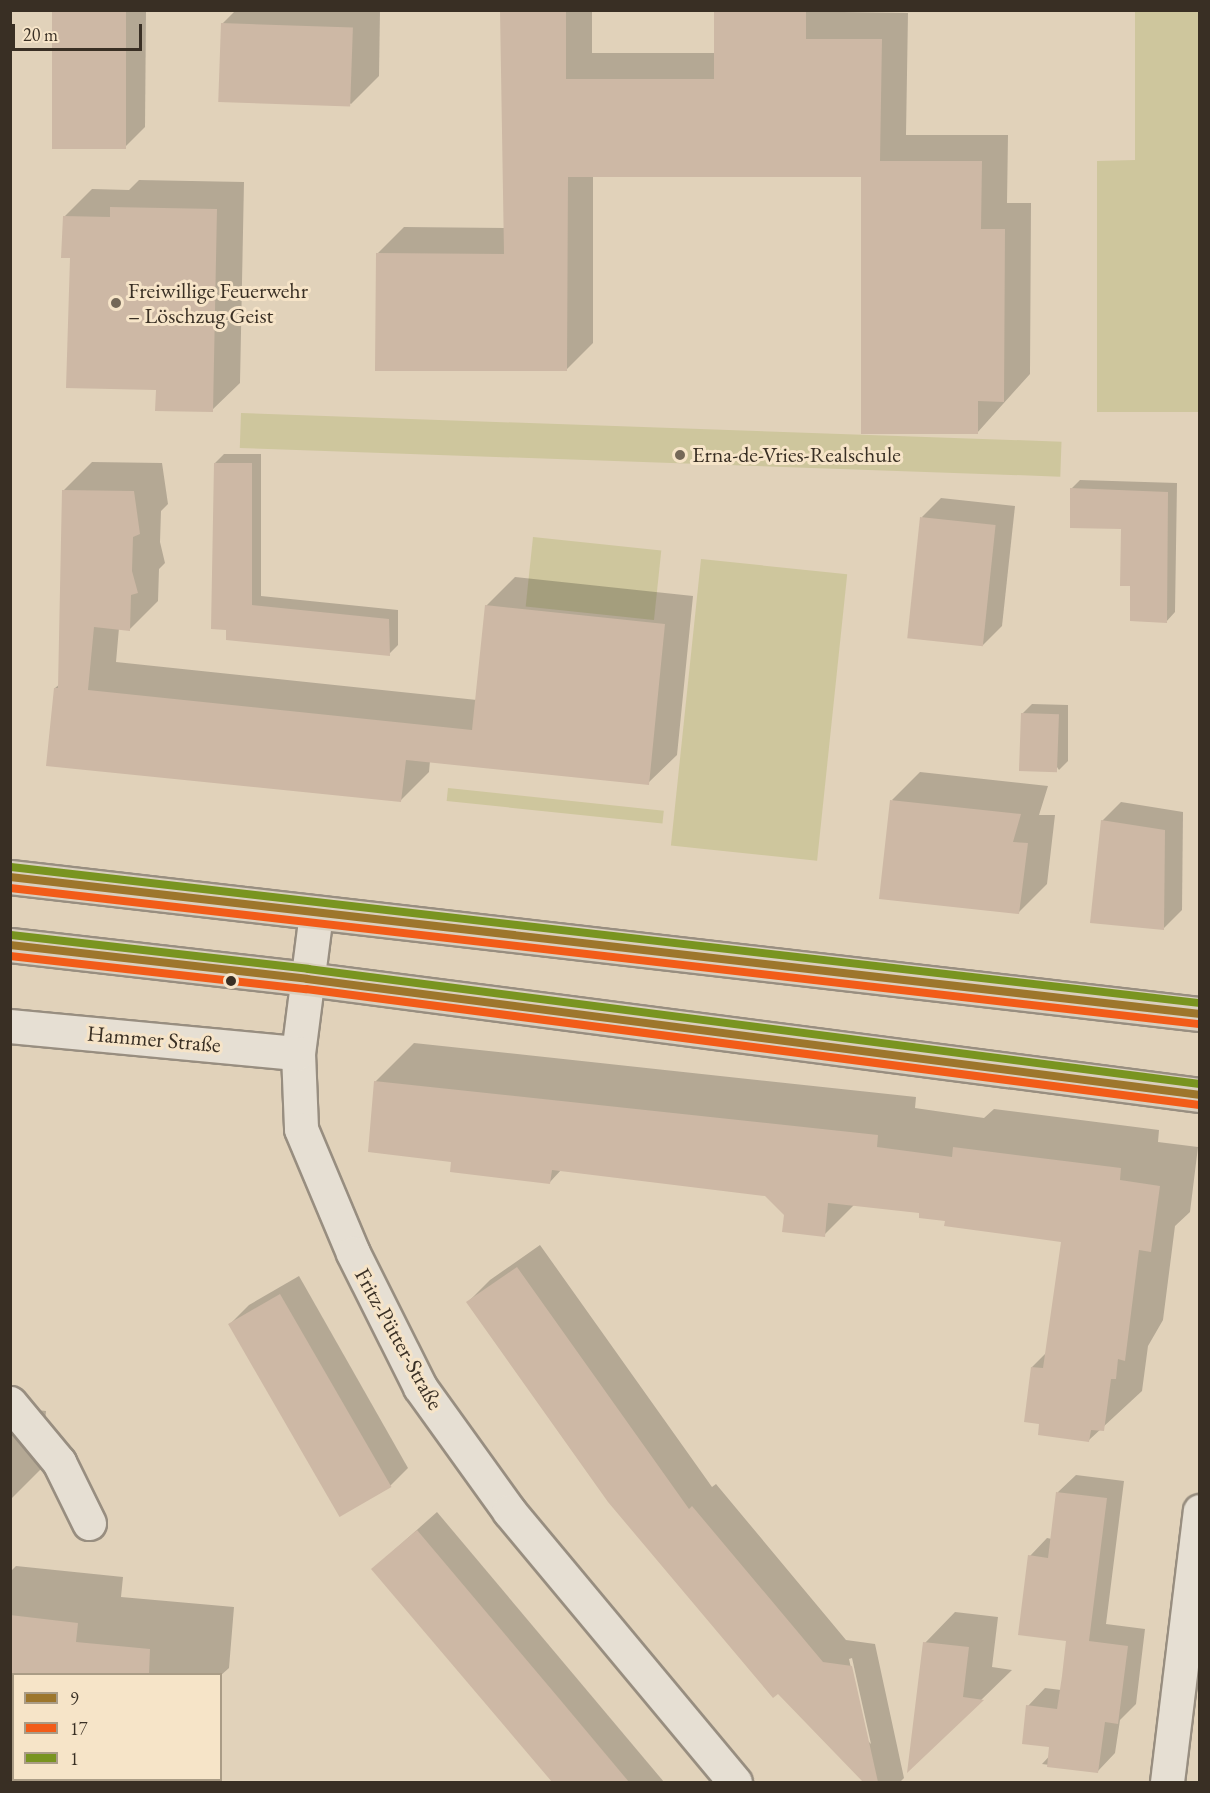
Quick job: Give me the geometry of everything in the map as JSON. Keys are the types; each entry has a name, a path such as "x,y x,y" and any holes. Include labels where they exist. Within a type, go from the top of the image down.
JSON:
{"main road":[{"path":"10,877 1200,1014"},
{"path":"10,945 307,979 1200,1095"}],"street":[{"name":"Fritz-Pütter-Straße","path":"316,912 298,1053 301,1129 353,1253 420,1387 509,1511 735,1782"},
{"name":"Hammer Straße","path":"10,1026 298,1053"},
{"path":"10,1403 59,1462 89,1523"},
{"path":"1167,1782 1200,1511"}],"shaded area":[{"path":"1135,11 1199,11 1199,412 1097,412 1097,161 1135,160"},
{"path":"241,413 1061,442 1060,477 240,448"},
{"path":"533,537 661,550 654,620 526,607"},
{"path":"701,559 847,574 817,861 671,845"},
{"path":"448,788 664,811 662,824 447,801"}],"building":[{"path":"52,10 126,10 126,149 52,149"},
{"path":"500,10 566,10 566,79 714,79 714,10 806,10 806,39 882,39 880,161 982,161 981,229 1005,229 1004,402 978,401 978,434 861,434 861,177 568,177 567,371 375,371 376,253 504,254"},
{"path":"221,23 353,28 350,107 218,102"},
{"path":"110,207 217,209 213,412 155,411 156,390 66,388 70,258 61,258 63,216 110,217"},
{"path":"214,463 252,463 252,605 389,619 390,656 226,640 226,630 211,629"},
{"path":"1070,488 1168,492 1167,623 1130,621 1130,586 1120,586 1121,529 1070,528"},
{"path":"62,490 134,491 140,534 133,537 132,571 138,593 131,595 130,631 94,627 88,690 472,730 485,605 665,624 649,785 406,760 401,802 46,766 54,688 58,688"},
{"path":"920,517 996,525 983,646 907,638"},
{"path":"1021,713 1059,714 1057,772 1019,771"},
{"path":"890,800 1021,814 1013,842 1028,843 1019,914 879,899"},
{"path":"1101,820 1165,830 1164,930 1090,923"},
{"path":"374,1081 878,1135 877,1147 952,1157 953,1147 1121,1168 1120,1180 1160,1186 1151,1252 1139,1250 1125,1361 1118,1359 1116,1379 1111,1379 1104,1431 1091,1430 1089,1442 1038,1435 1039,1424 1024,1422 1031,1367 1043,1368 1061,1242 944,1226 945,1221 919,1218 919,1213 828,1203 825,1237 782,1232 784,1215 765,1196 552,1170 550,1184 450,1172 451,1162 368,1152"},
{"path":"517,1267 689,1509 692,1506 823,1662 852,1666 878,1782 863,1782 778,1694 773,1698 608,1502 466,1302"},
{"path":"280,1294 392,1487 340,1517 228,1324"},
{"path":"1056,1492 1107,1498 1089,1641 1128,1646 1118,1724 1105,1722 1098,1773 1047,1767 1049,1747 1022,1744 1026,1705 1057,1709 1062,1676 1066,1641 1018,1635 1028,1555 1048,1558"},
{"path":"417,1530 629,1782 552,1782 371,1569"},
{"path":"10,1615 78,1623 76,1642 150,1649 149,1673 10,1674"},
{"path":"923,1642 969,1647 963,1697 984,1700 907,1773"}],"transit line":[{"name":"1","path":"11,867 1200,1003"},
{"name":"9","path":"10,877 1200,1014"},
{"name":"17","path":"10,888 1199,1024"},
{"name":"1","path":"11,935 308,969 1200,1084"},
{"name":"9","path":"10,945 307,979 1200,1095"},
{"name":"17","path":"10,956 306,989 1199,1105"}],"place":[{"name":"Freiwillige Feuerwehr – Löschzug Geist","path":"116,303"},
{"name":"Erna-de-Vries-Realschule","path":"680,455"}]}
